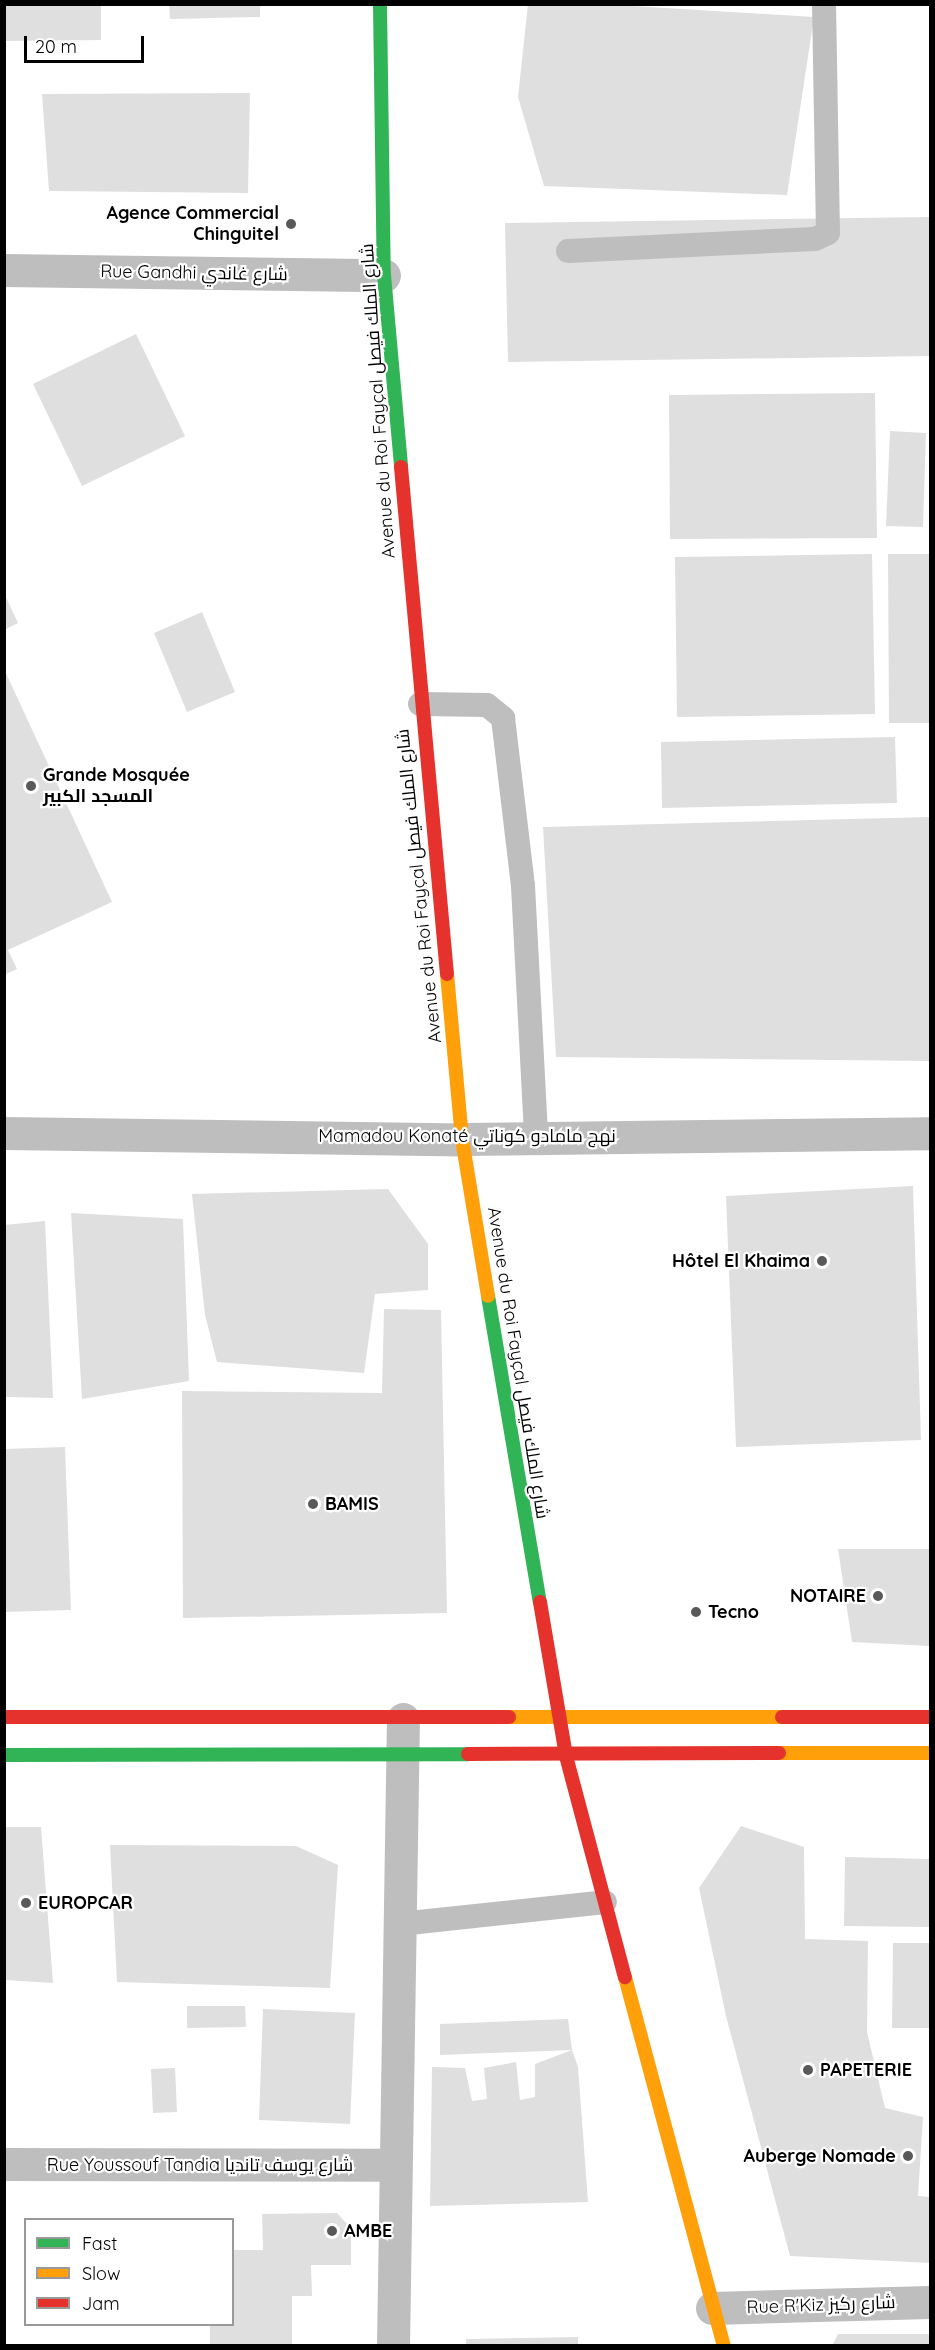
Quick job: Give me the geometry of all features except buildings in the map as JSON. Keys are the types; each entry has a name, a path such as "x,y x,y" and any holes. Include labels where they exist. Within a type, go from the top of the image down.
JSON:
{"street":[{"name":"Avenue du Roi Fayçal شارع الملك فيصل","path":"380,4 384,275 420,704 462,1139 566,1756 724,2346"},
{"name":"Rue Gandhi شارع غاندي","path":"4,270 384,275"},
{"name":"Mamadou Konaté نهج مامادو كوناتي","path":"4,1133 462,1139 930,1132"},
{"path":"4,1717 559,1719 930,1717"},
{"path":"393,2346 404,1719"},
{"path":"4,1755 566,1756 930,1753"},
{"name":"Rue Youssouf Tandia شارع يوسف تانديا","path":"4,2164 395,2165"},
{"name":"Rue R'Kiz شارع ركيز","path":"712,2308 930,2302"}],"lane":[{"path":"568,251 815,239 828,233 824,4"},
{"path":"420,704 487,705 503,718 523,886 536,1137"},
{"path":"400,1923 605,1902"}],"traffic: fast":[{"path":"380,4 384,275 401,467"},
{"path":"488,1296 540,1602"},
{"path":"4,1755 468,1754"}],"traffic: slow":[{"path":"447,974 462,1139 488,1296"},
{"path":"509,1717 782,1717"},
{"path":"779,1753 930,1753"},
{"path":"625,1977 724,2346"}],"traffic: jam":[{"path":"401,467 447,974"},
{"path":"540,1602 566,1756 625,1977"},
{"path":"4,1717 509,1717"},
{"path":"782,1717 930,1717"},
{"path":"468,1754 779,1753"}],"place":[{"name":"Agence Commercial Chinguitel","path":"291,224"},
{"name":"Grande Mosquée المسجد الكبير","path":"31,786"},
{"name":"Hôtel El Khaima","path":"822,1261"},
{"name":"BAMIS","path":"313,1504"},
{"name":"NOTAIRE","path":"878,1596"},
{"name":"Tecno","path":"696,1612"},
{"name":"EUROPCAR","path":"26,1903"},
{"name":"PAPETERIE","path":"808,2070"},
{"name":"Auberge Nomade","path":"908,2156"},
{"name":"AMBE","path":"332,2231"}]}
